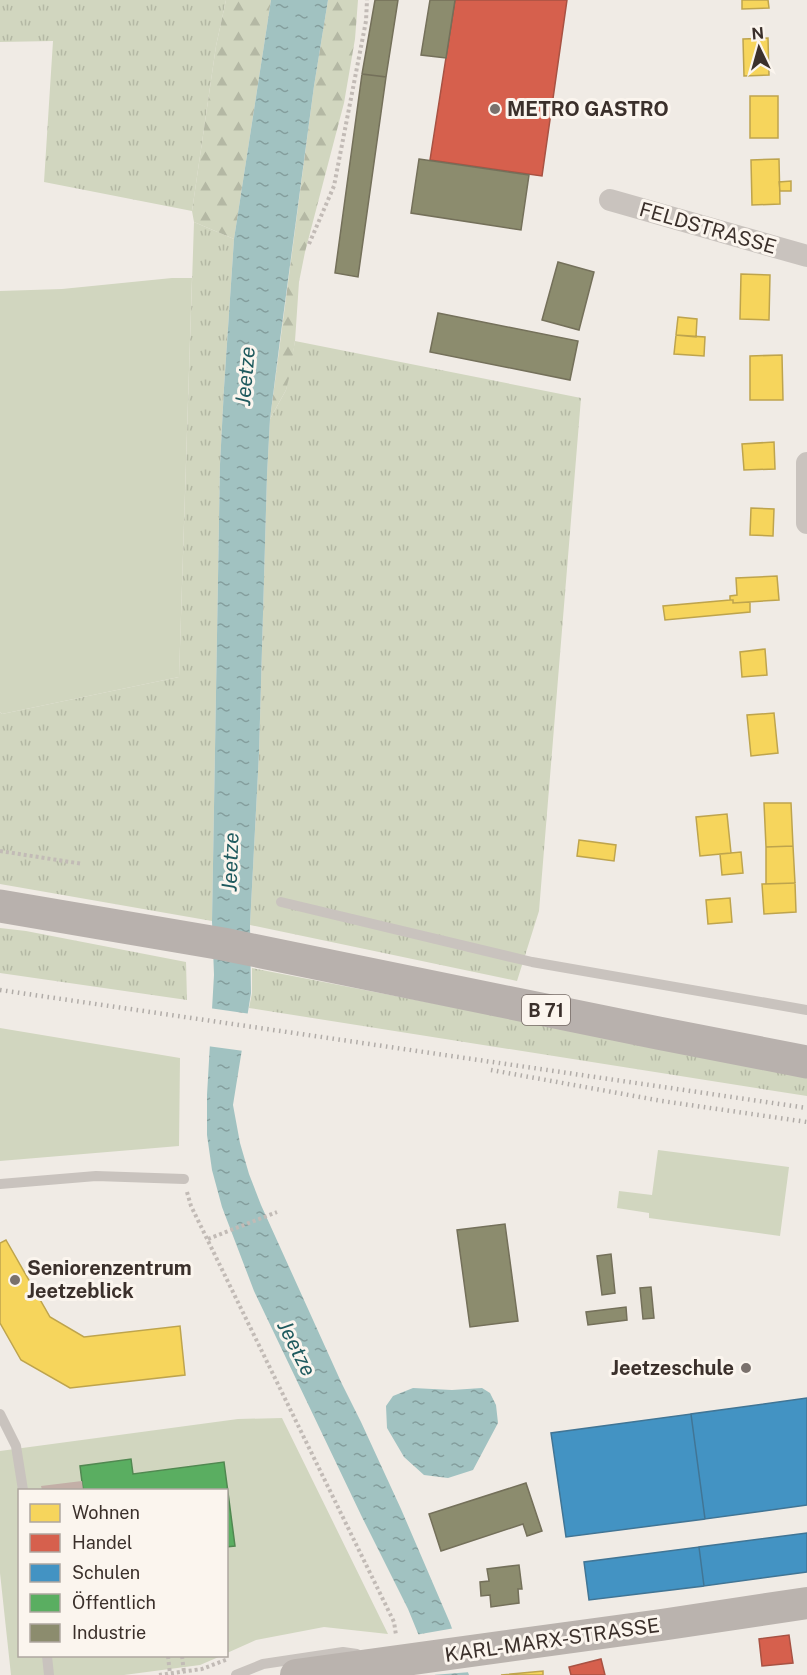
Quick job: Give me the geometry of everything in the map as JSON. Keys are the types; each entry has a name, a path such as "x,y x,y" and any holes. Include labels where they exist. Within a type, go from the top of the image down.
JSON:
{"main road":[{"name":"B 71","path":"0,906 285,956 807,1062"},
{"name":"KARL-MARX-STRASSE","path":"296,1675 406,1653 475,1650 807,1603"}],"street":[{"name":"FELDSTRASSE","path":"610,200 807,256"},
{"path":"807,463 807,523"}],"lane":[{"path":"281,902 532,962 807,1010"},
{"path":"0,1184 96,1176 184,1179"},
{"path":"0,1414 16,1446 23,1489"},
{"path":"236,1675 262,1664 343,1652 406,1653"},
{"path":"46,1657 49,1675"}],"path":[{"path":"309,243 333,186 366,21 367,0"},
{"path":"0,851 83,864"},
{"path":"184,1179 191,1206 406,1653"},
{"path":"208,1239 277,1212"},
{"path":"168,1657 170,1674"},
{"path":"159,1675 184,1672 182,1657"}],"green space":[{"path":"0,0 226,0 216,46 192,211 44,182 53,41 0,42"},
{"path":"226,0 271,0 234,239 194,222 192,211 216,46"},
{"path":"328,0 358,0 355,39 344,103 299,282 290,374 286,390 270,419 314,86"},
{"path":"194,222 234,239 220,464 212,921 0,884 0,712 2,714 179,677"},
{"path":"192,278 179,677 2,714 0,712 0,291 62,289"},
{"path":"295,341 581,398 539,911 517,981 250,925 259,753 270,419 286,390"},
{"path":"0,928 186,962 187,1000 0,973"},
{"path":"252,968 807,1076 807,1096 249,1008 252,993"},
{"path":"0,1028 180,1058 179,1146 0,1161"},
{"path":"658,1150 789,1167 780,1236 649,1218 649,1213 617,1208 619,1191 652,1195"},
{"path":"282,1418 388,1634 324,1627 256,1640 228,1653 228,1489 18,1489 18,1657 219,1657 200,1665 124,1675 11,1675 0,1573 0,1451 238,1419"}],"water":[{"name":"Jeetze","path":"271,0 328,0 314,86 270,419 259,753 250,925 251,993 233,1105 240,1143 261,1205 401,1509 450,1623 469,1675 435,1675 408,1609 254,1291 222,1207 212,1170 207,1135 214,975 212,921 220,464 224,388 234,239"},
{"path":"413,1388 452,1390 482,1388 490,1393 496,1405 498,1423 473,1470 448,1478 424,1475 404,1457 387,1428 386,1406 393,1396"}],"pier":[{"path":"209,1008 251,1014 244,1051 207,1046"},
{"path":"455,1628 471,1672 432,1675 415,1635"}],"building: Wohnen":[{"path":"742,0 768,0 769,8 742,9"},
{"path":"768,38 769,75 744,76 743,39"},
{"path":"750,96 778,96 778,138 750,138"},
{"path":"779,159 780,204 752,205 751,160"},
{"path":"791,181 791,191 780,191 779,182"},
{"path":"741,274 770,275 769,320 740,319"},
{"path":"678,317 697,319 696,337 676,335"},
{"path":"676,335 705,337 704,356 674,354"},
{"path":"782,355 783,400 750,400 750,356"},
{"path":"774,442 775,469 744,470 742,444"},
{"path":"751,508 774,509 773,536 750,535"},
{"path":"777,576 779,600 733,603 733,600 730,600 730,596 737,595 736,578"},
{"path":"733,600 733,603 750,602 750,612 665,620 663,606"},
{"path":"765,649 767,675 742,677 740,652"},
{"path":"774,713 778,753 751,756 747,715"},
{"path":"764,803 791,803 793,846 766,847"},
{"path":"727,814 731,853 700,856 696,817"},
{"path":"579,840 616,845 614,861 577,856"},
{"path":"793,846 795,883 766,884 766,847"},
{"path":"741,852 743,873 722,875 720,854"},
{"path":"795,883 796,912 764,914 762,884"},
{"path":"730,898 732,922 708,924 706,900"},
{"name":"Seniorenzentrum Jeetzeblick","path":"6,1240 50,1317 84,1337 180,1326 185,1375 70,1388 21,1360 0,1323 0,1243"},
{"path":"543,1671 543,1675 501,1675"}],"building: Handel":[{"name":"METRO GASTRO","path":"455,0 567,0 542,176 430,160"},
{"path":"789,1635 793,1663 762,1666 759,1639"},
{"path":"601,1659 605,1675 571,1675 569,1667"}],"building: Schulen":[{"path":"807,1398 807,1505 705,1519 691,1414"},
{"path":"691,1414 705,1519 566,1537 551,1433"},
{"path":"807,1533 807,1572 704,1586 699,1547"},
{"path":"699,1547 704,1586 589,1600 584,1562"}],"building: Öffentlich":[{"path":"131,1459 133,1474 224,1462 228,1489 83,1489 80,1466"},
{"path":"228,1493 235,1546 228,1547"}],"building: Industrie":[{"path":"375,0 398,0 386,77 362,74"},
{"path":"430,0 455,0 446,58 421,55"},
{"path":"362,74 386,77 358,277 335,273"},
{"path":"419,159 529,175 521,230 411,213"},
{"path":"558,262 594,272 579,330 542,320"},
{"path":"438,313 578,341 570,380 430,352"},
{"path":"505,1224 518,1321 470,1327 457,1230"},
{"path":"611,1254 615,1293 602,1295 597,1256"},
{"path":"651,1287 654,1318 643,1319 640,1288"},
{"path":"626,1307 627,1320 588,1325 586,1312"},
{"path":"526,1483 542,1531 527,1536 523,1524 441,1551 429,1514"},
{"path":"519,1565 522,1589 518,1589 519,1603 491,1607 490,1595 481,1596 480,1582 489,1581 487,1569"}],"building: Sonstige":[{"path":"82,1481 83,1489 42,1489 41,1486"}],"railway":[{"path":"0,990 807,1108"},
{"path":"491,1070 662,1101 807,1122"}],"place":[{"name":"METRO GASTRO","path":"495,109"},
{"name":"Seniorenzentrum Jeetzeblick","path":"15,1280"},
{"name":"Jeetzeschule","path":"746,1368"}]}
